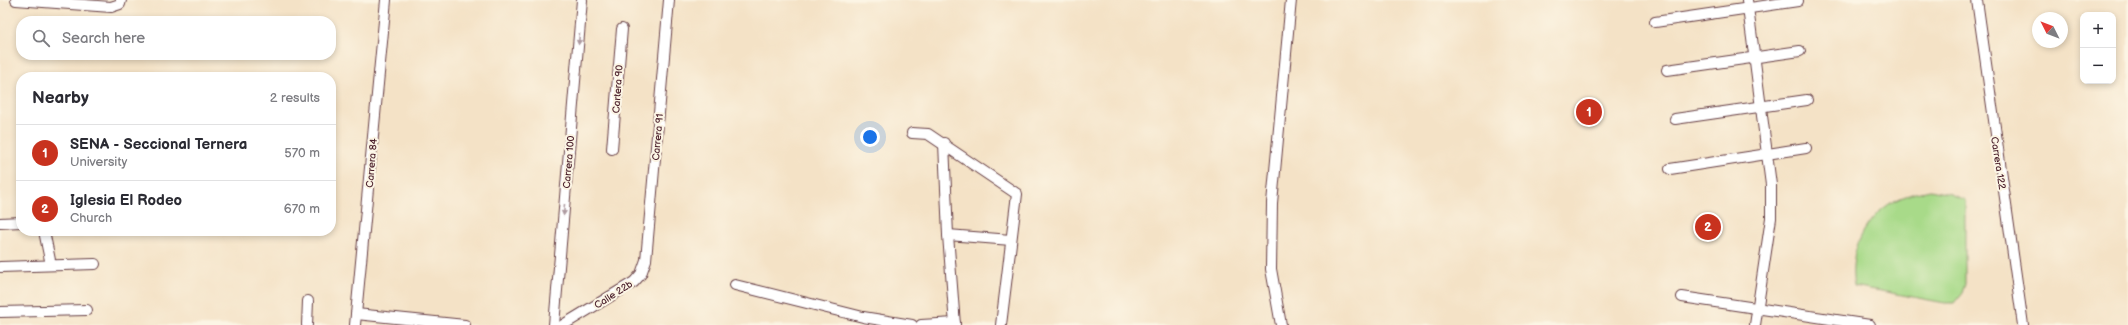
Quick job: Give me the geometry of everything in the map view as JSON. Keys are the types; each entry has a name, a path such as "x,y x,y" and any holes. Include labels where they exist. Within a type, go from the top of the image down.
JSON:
{"street":[{"path":"16,0 111,7 120,2"},
{"name":"Carrera 84","path":"355,325 386,0"},
{"name":"Carrera 100","path":"554,325 582,0"},
{"name":"Carrera 91","path":"641,274 646,260 669,0"},
{"path":"1281,325 1271,269 1272,203 1291,0"},
{"path":"1656,22 1748,4 1798,0"},
{"name":"Carrera 122","path":"1977,0 2023,325"},
{"path":"1748,4 1768,154 1771,218 1755,325"},
{"name":"Cartera 90","path":"612,149 622,29"},
{"path":"1667,70 1800,51"},
{"path":"1675,119 1762,105 1807,100"},
{"path":"912,133 928,134 944,143 1017,194 1001,325"},
{"path":"920,325 955,324 948,235 944,143"},
{"path":"1670,169 1806,148"},
{"path":"0,223 16,222"},
{"path":"948,235 1012,240"},
{"path":"45,236 51,265"},
{"path":"0,266 95,264"},
{"name":"Calle 22b","path":"563,325 634,282 641,274"},
{"path":"735,285 863,317 912,325"},
{"path":"1682,297 1870,325"},
{"path":"308,301 308,325"},
{"path":"0,312 87,310"},
{"path":"356,314 465,325"}],"green space":[{"path":"1930,190 1950,194 1965,200 1965,284 1962,293 1954,303 1945,303 1854,286 1854,257 1864,230 1883,209 1895,201 1912,194"}],"place":[{"name":"SENA - Seccional Ternera","path":"1589,112"},
{"name":"Iglesia El Rodeo","path":"1708,227"}]}
